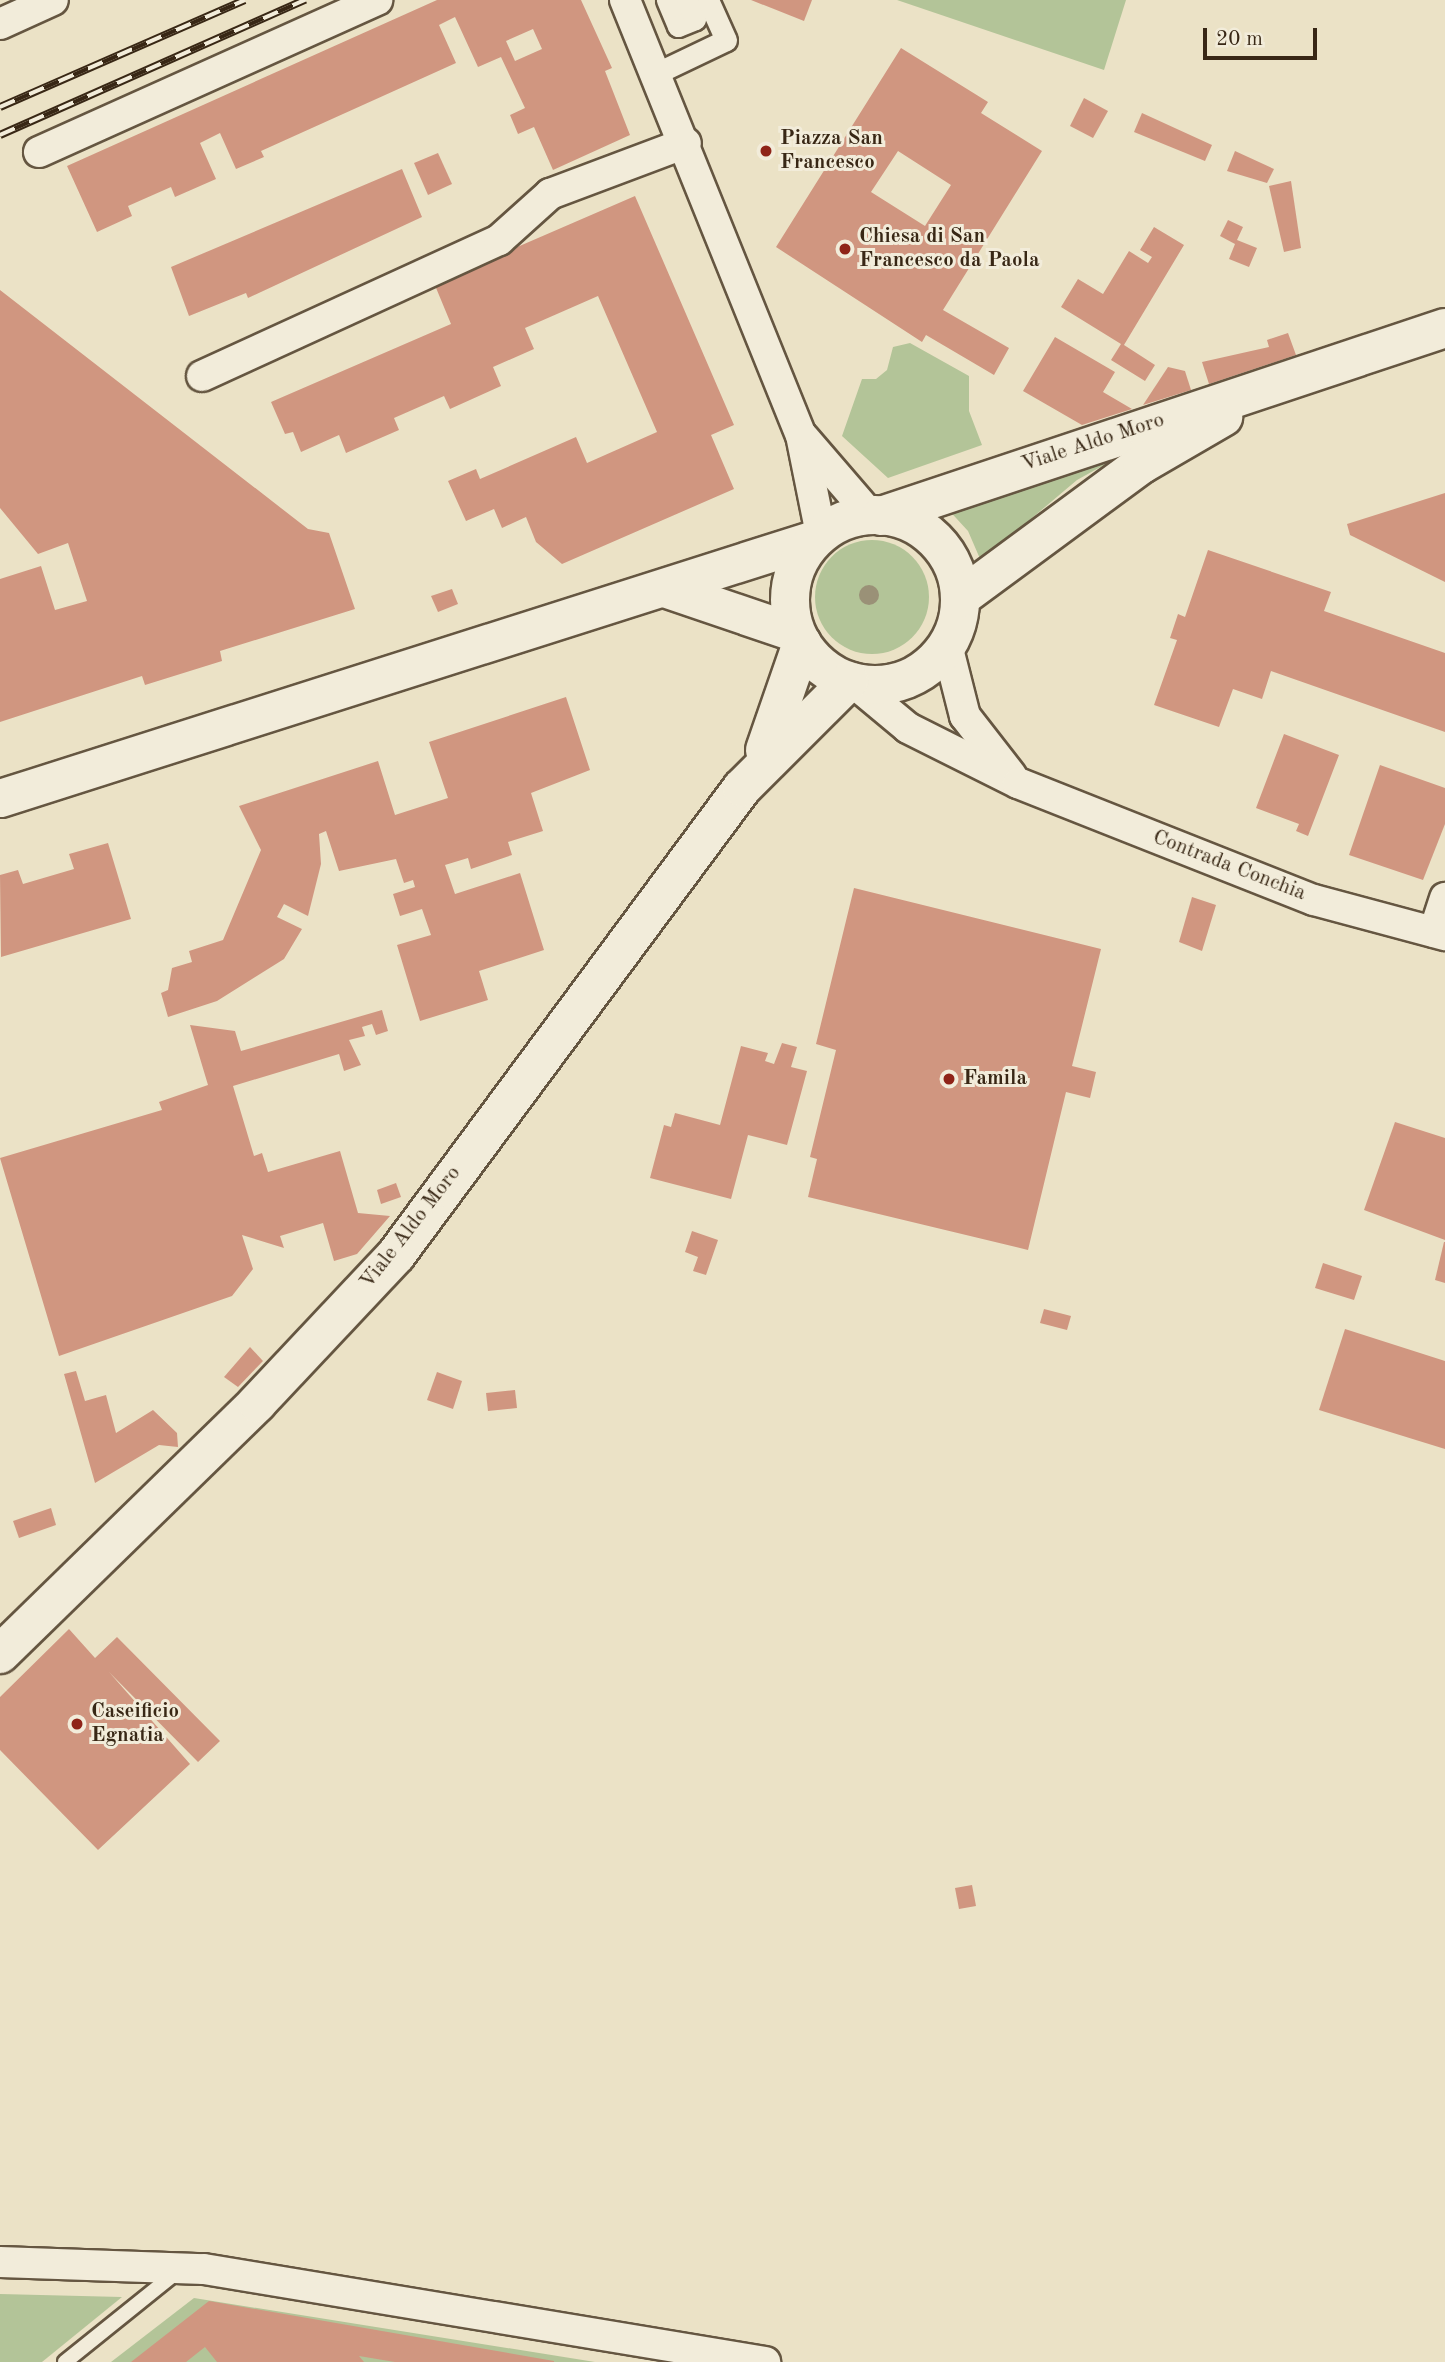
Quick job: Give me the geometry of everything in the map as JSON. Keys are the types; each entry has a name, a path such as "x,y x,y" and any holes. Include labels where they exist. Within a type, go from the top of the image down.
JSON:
{"main road":[{"name":"Viale Aldo Moro","path":"876,516 1445,328"},
{"name":"Viale Aldo Moro","path":"960,598 1142,464 1306,375"},
{"path":"876,516 904,519 944,550 960,598 947,645 906,679 852,682 830,672 799,638 791,583 818,537 836,523 876,516"},
{"name":"Viale Aldo Moro","path":"0,1654 257,1403 396,1255 742,788 771,740 799,638"},
{"name":"Viale Aldo Moro","path":"742,788 852,682"}],"street":[{"path":"0,24 53,0"},
{"path":"38,152 377,0"},
{"path":"0,798 818,537 801,435 657,73 625,0"},
{"path":"667,0 678,26 695,19 687,0"},
{"path":"657,73 726,40 708,0"},
{"path":"202,376 499,240 550,194 685,143"},
{"path":"801,435 876,516"},
{"path":"664,588 799,638"},
{"path":"947,645 965,716 1018,783"},
{"name":"Contrada Conchia","path":"852,682 908,727 1018,783 1314,900 1440,934"},
{"path":"1440,934 1445,898"},
{"path":"0,2262 181,2268 765,2362"}],"lane":[{"path":"65,2362 181,2268"}],"green space":[{"path":"897,0 1126,0 1104,70"},
{"path":"910,343 969,376 969,411 982,445 888,478 842,436 862,379 876,379 887,370 893,347"},
{"path":"1131,450 1077,480 981,561 968,531 945,506"},
{"path":"872,540 894,544 912,557 925,575 929,597 925,619 912,637 894,650 872,654 850,650 832,637 819,619 815,597 819,575 832,557 850,544"},
{"path":"0,2294 122,2297 42,2362 0,2362"},
{"path":"194,2298 595,2362 111,2362"}],"building":[{"path":"437,0 581,0 612,68 605,71 630,135 553,170 534,127 518,134 510,115 525,108 501,57 478,67 455,17 439,25 456,63 261,151 264,157 236,169 220,133 200,143 216,179 175,197 171,187 128,206 132,216 97,232 67,166","holes":["533,29 542,49 515,61 506,41"]},
{"path":"751,0 812,0 804,21"},
{"path":"901,48 988,102 981,113 1042,151 943,310 1009,348 994,375 926,335 922,342 776,247","holes":["898,151 951,185 925,226 871,192"]},
{"path":"1084,98 1108,111 1093,138 1070,126"},
{"path":"1142,113 1212,145 1205,161 1134,132"},
{"path":"1235,151 1274,169 1267,183 1227,171"},
{"path":"438,153 452,184 428,195 414,163"},
{"path":"402,169 422,217 248,298 246,293 189,316 171,267"},
{"path":"1291,181 1301,248 1284,252 1269,186"},
{"path":"635,196 734,425 711,435 734,489 562,564 536,542 526,517 502,528 494,509 466,521 448,481 476,469 480,479 576,437 587,463 657,432 598,296 525,328 534,349 493,367 501,386 450,409 444,396 394,418 399,430 346,453 339,435 301,452 293,432 285,434 271,402 451,324 434,283"},
{"path":"1228,220 1243,227 1237,240 1257,248 1249,267 1229,259 1235,244 1220,236"},
{"path":"1154,227 1184,245 1124,345 1155,365 1145,381 1111,360 1121,344 1061,307 1078,279 1103,294 1129,251 1148,263 1152,257 1140,250"},
{"path":"0,290 308,529 329,533 355,609 220,651 222,661 145,685 142,676 0,722 0,579 41,566 55,610 87,601 68,543 38,554 0,508"},
{"path":"1288,333 1296,355 1209,384 1202,362 1269,347 1267,340"},
{"path":"1055,337 1115,372 1103,392 1132,409 1082,425 1023,391"},
{"path":"1168,367 1185,371 1191,390 1143,405"},
{"path":"1445,493 1445,582 1350,535 1347,524"},
{"path":"1208,550 1331,592 1324,611 1445,653 1445,732 1271,671 1262,699 1233,689 1219,727 1154,705 1177,640 1170,638 1178,614 1185,617"},
{"path":"452,589 458,604 438,612 431,596"},
{"path":"566,697 590,770 531,793 543,831 508,842 512,855 471,869 468,858 445,865 455,894 520,873 544,950 479,971 488,1000 420,1021 397,945 431,935 422,909 400,916 393,894 415,887 413,880 404,883 396,859 339,871 326,831 319,834 321,864 308,916 284,904 277,917 302,929 284,959 217,1001 168,1017 161,993 168,990 172,968 192,962 189,951 223,940 261,850 239,806 378,761 395,815 448,798 429,742"},
{"path":"1284,734 1339,755 1308,836 1296,831 1299,824 1256,808"},
{"path":"1380,765 1445,788 1445,824 1423,880 1349,855"},
{"path":"108,843 131,919 1,957 0,875 18,870 23,884 74,869 69,854"},
{"name":"Famila","path":"854,888 1101,949 1072,1066 1096,1072 1090,1098 1066,1092 1028,1250 808,1197 817,1159 810,1157 836,1050 816,1044"},
{"path":"1192,897 1216,905 1202,951 1179,942"},
{"path":"382,1010 388,1031 376,1035 372,1024 362,1027 365,1036 349,1040 361,1065 344,1071 339,1054 233,1086 254,1156 262,1153 268,1172 340,1151 358,1213 390,1216 357,1254 334,1261 323,1223 280,1236 284,1248 242,1235 253,1269 232,1296 59,1356 0,1158 162,1110 159,1102 208,1085 190,1025 235,1031 241,1051"},
{"path":"782,1043 797,1047 791,1067 807,1071 787,1145 748,1135 731,1199 650,1178 664,1125 671,1127 675,1113 720,1125 741,1046 768,1053 765,1061 774,1064"},
{"path":"1395,1122 1445,1138 1445,1240 1364,1210"},
{"path":"396,1183 401,1197 381,1204 377,1190"},
{"path":"692,1231 718,1240 706,1275 693,1271 698,1257 685,1252"},
{"path":"1445,1242 1445,1283 1435,1280"},
{"path":"1323,1263 1362,1276 1354,1300 1315,1288"},
{"path":"1044,1309 1071,1316 1067,1330 1040,1323"},
{"path":"1345,1329 1445,1361 1445,1449 1319,1410"},
{"path":"250,1347 263,1361 238,1387 224,1377"},
{"path":"76,1371 85,1401 106,1395 116,1433 153,1410 177,1433 178,1447 159,1445 95,1483 64,1374"},
{"path":"437,1372 462,1381 453,1409 427,1400"},
{"path":"515,1390 517,1408 488,1411 486,1393"},
{"path":"51,1508 56,1525 19,1538 13,1521"},
{"name":"Caseificio Egnatia","path":"69,1629 95,1658 117,1637 220,1741 198,1762 109,1672 190,1764 98,1850 0,1750 0,1697"},
{"path":"972,1885 976,1906 959,1909 955,1888"},
{"path":"209,2301 554,2362 395,2362 359,2356 364,2362 217,2362 205,2347 186,2362 131,2362"}],"railway":[{"path":"0,107 245,0"},
{"path":"0,135 305,0"}],"place":[{"name":"Piazza San Francesco","path":"766,151"},
{"name":"Chiesa di San Francesco da Paola","path":"845,249"},
{"name":"Famila","path":"949,1079"},
{"name":"Caseificio Egnatia","path":"77,1724"}]}
